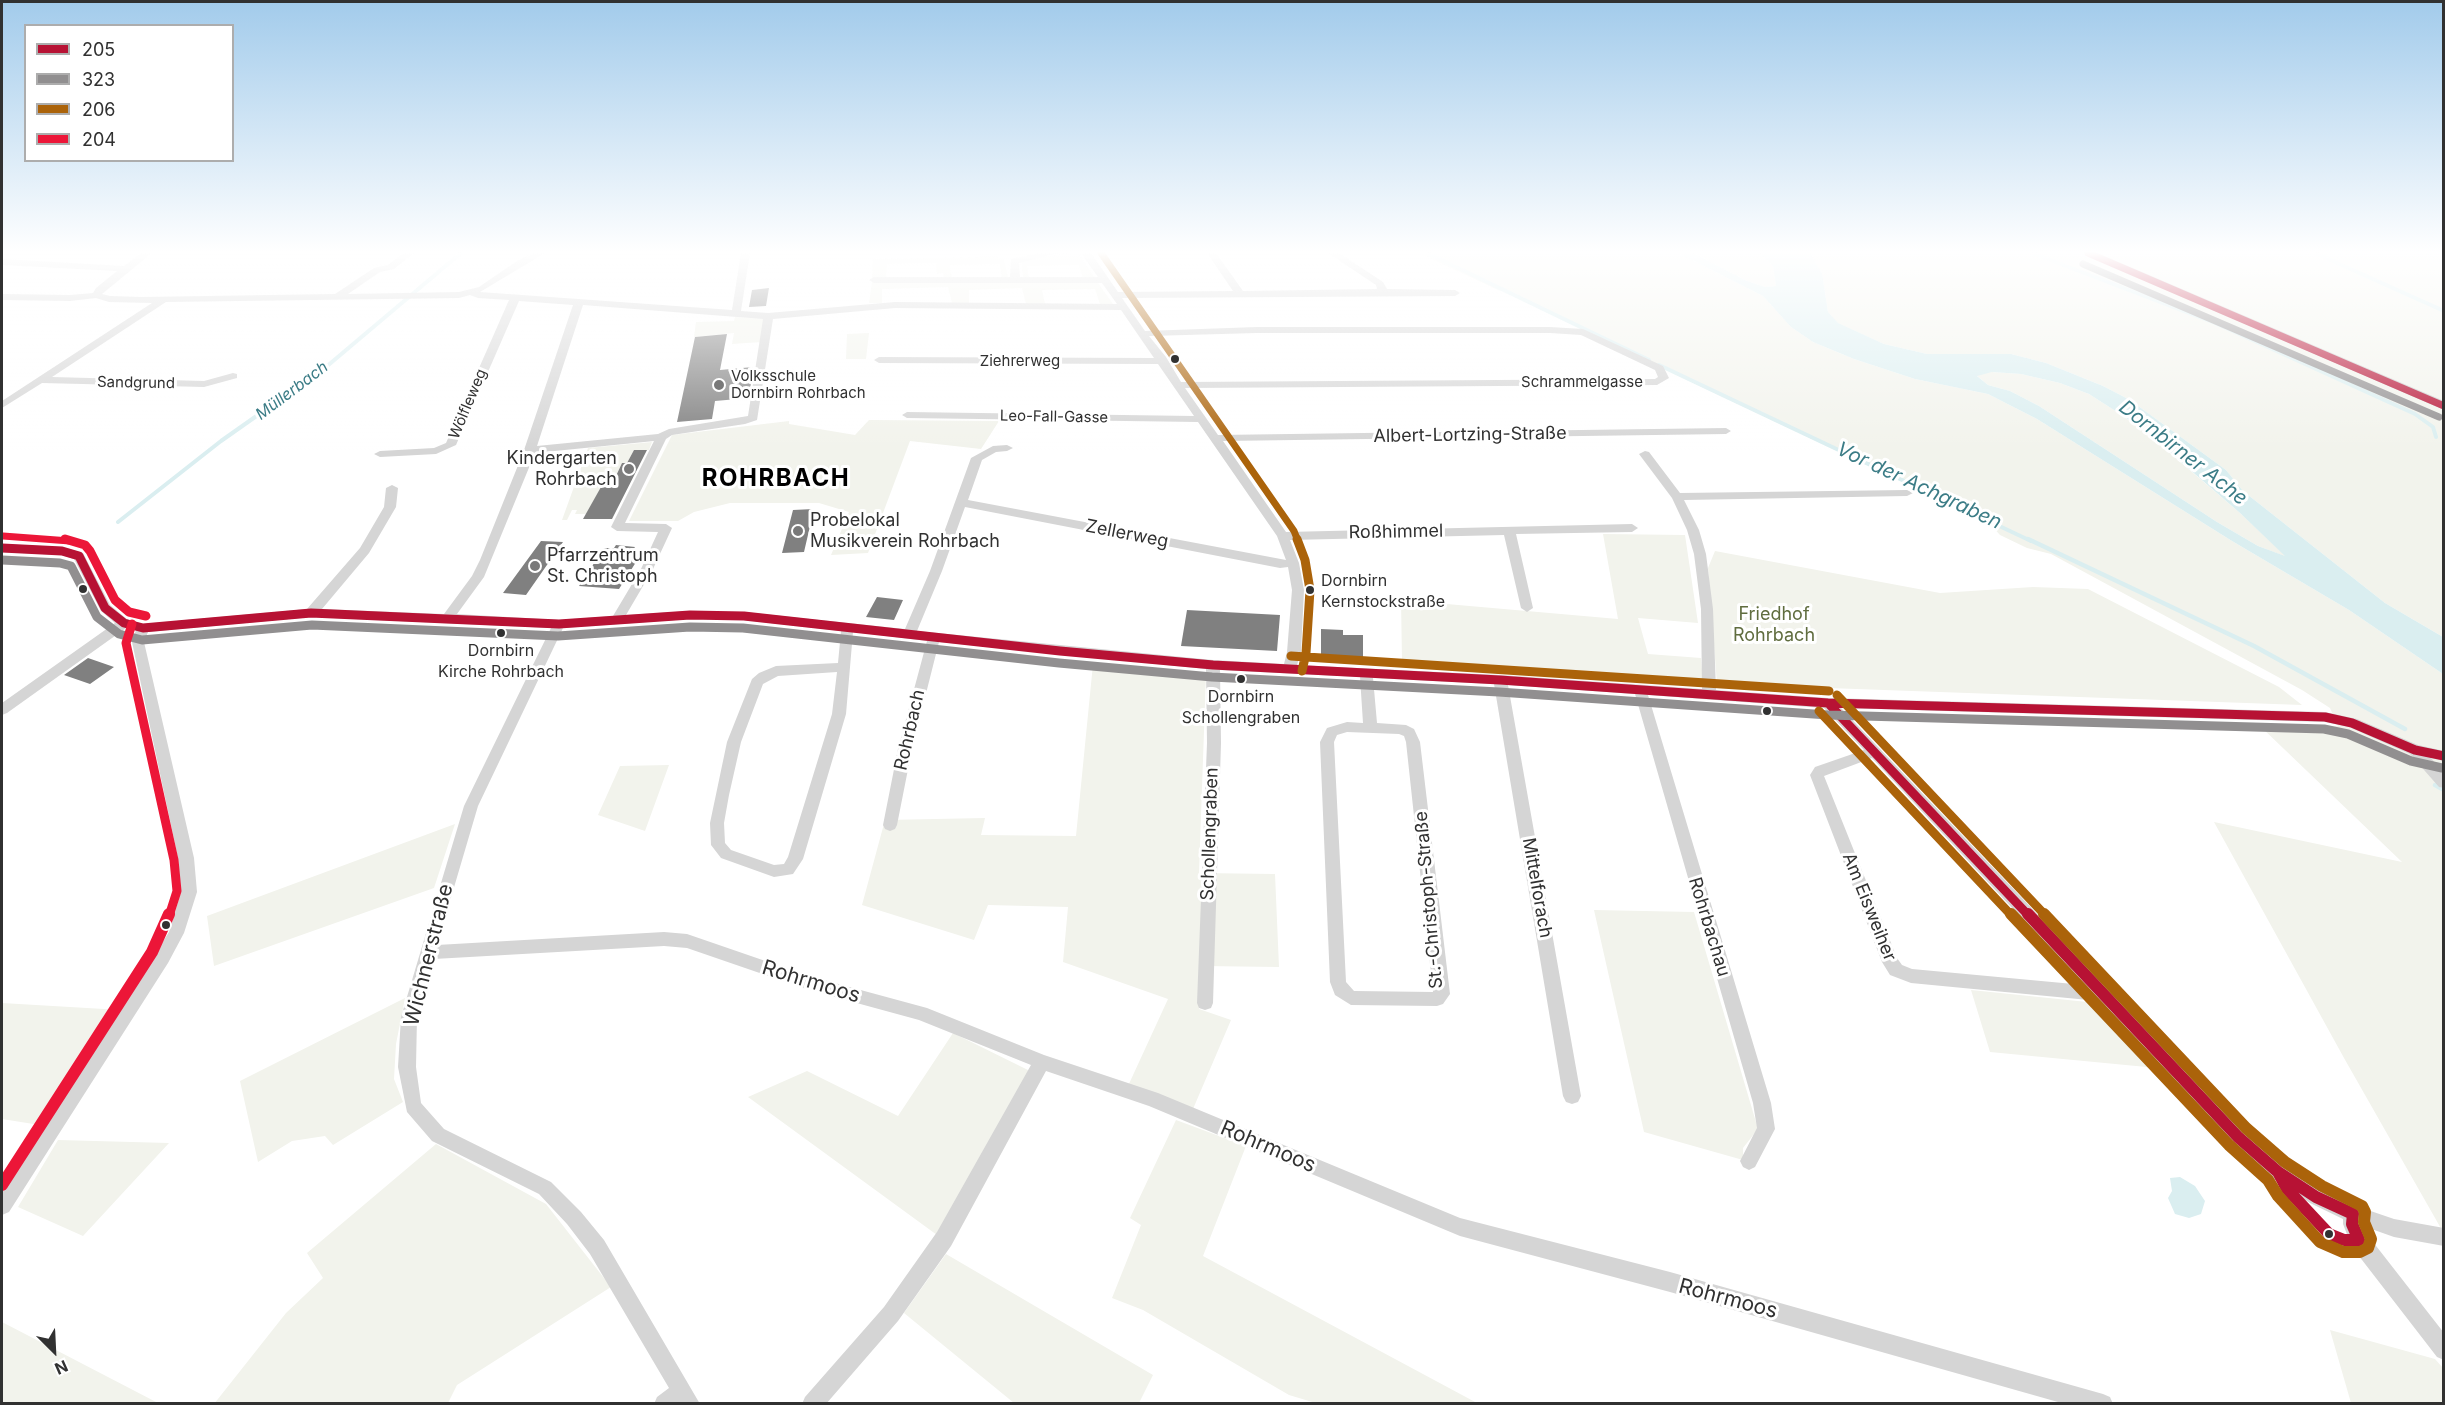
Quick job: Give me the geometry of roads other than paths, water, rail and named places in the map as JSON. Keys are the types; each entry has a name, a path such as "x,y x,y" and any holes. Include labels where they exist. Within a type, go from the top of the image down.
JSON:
{"main road":[{"path":"2241,319 2444,406"}],"street":[{"path":"2,405 134,319"},
{"name":"Wölfleweg","path":"380,454 436,451 451,445 506,319"},
{"path":"448,618 478,577 486,560 530,450 574,319"},
{"path":"530,450 661,437 669,432 753,418 768,319"},
{"path":"1132,319 1283,536 1293,563 1298,590 1294,651 1290,668"},
{"name":"Schrammelgasse","path":"1143,334 1257,330 1583,332 1659,368 1664,378 1657,382 1179,385"},
{"name":"Ziehrerweg","path":"879,360 1153,362 1162,359"},
{"name":"Sandgrund","path":"39,380 204,384 233,376"},
{"name":"Leo-Fall-Gasse","path":"907,415 1201,419"},
{"name":"Albert-Lortzing-Straße","path":"1214,438 1726,431"},
{"path":"616,621 647,569 666,528 617,527 661,437"},
{"path":"909,634 929,590 977,458 993,448 1007,448"},
{"path":"1645,454 1677,497 1693,530 1700,554 1707,609 1709,696"},
{"path":"311,613 365,550 390,507 392,488"},
{"path":"1677,497 1907,494"},
{"name":"Zellerweg","path":"960,502 1280,564 1293,563"},
{"name":"Roßhimmel","path":"1283,536 1632,528"},
{"path":"1509,530 1527,608"},
{"path":"2,548 62,551 79,556 105,608 124,623 143,628 311,613 559,624 690,615 733,615 1091,655 1213,665 1500,680 1828,703 2325,717 2352,723 2415,750 2444,756"},
{"path":"2,710 124,623"},
{"name":"Wichnerstraße","path":"559,624 471,806 442,897 429,952 409,1017 407,1067 413,1106 438,1135 545,1188 574,1218 597,1247 686,1397"},
{"path":"844,667 776,671 757,682 734,742 722,795 717,823 718,845 726,854 774,871 788,870 795,859 838,714 844,667 846,635 849,627"},
{"path":"2,1206 162,958 176,933 189,892 186,858 138,642 143,628"},
{"name":"Rohrbach","path":"890,825 905,749 934,637"},
{"name":"Schollengraben","path":"1204,1003 1214,743 1213,665"},
{"path":"1366,672 1370,728"},
{"name":"Mittelforach","path":"1500,680 1572,1096"},
{"name":"Rohrbachau","path":"1640,690 1762,1103 1767,1129 1749,1161"},
{"path":"1828,703 2238,1137 2278,1172 2316,1197 2353,1214 2394,1228 2444,1237"},
{"name":"St.-Christoph-Straße","path":"1347,728 1370,728 1401,729 1409,733 1413,742 1442,994 1437,999 1351,998 1341,990 1338,982 1327,742 1332,732 1347,728"},
{"path":"2415,750 2444,783"},
{"name":"Am Eisweiher","path":"1874,752 1820,771 1817,775 1890,962 1896,970 1911,976 2102,994"},
{"name":"Rohrmoos","path":"429,952 664,939 687,941 809,983 921,1013 1042,1062 1152,1099 1460,1227 1670,1282 2103,1404"},
{"path":"812,1404 891,1314 944,1239 1042,1062"},
{"path":"2353,1214 2352,1224 2359,1240 2444,1350"},
{"path":"664,1404 686,1397"}],"water":[{"name":"Dornbirner Ache","path":"1783,319 1834,319 1838,323 1884,344 1927,354 2011,354 2046,363 2103,386 2130,400 2226,470 2243,491 2385,603 2443,637 2443,674 2349,610 2232,541 2037,419 1988,394 1915,379 1854,359 1813,342 1791,327","holes":["1992,372 2021,374 2060,383 2089,394 2145,431 2240,513 2285,556 2258,546 2217,522 2039,406 2010,391 1988,385 1977,376"]},
{"path":"2180,1177 2195,1186 2205,1201 2201,1214 2189,1218 2175,1214 2168,1198 2172,1191 2170,1178"}],"waterway":[{"name":"Müllerbach","path":"118,522 221,441 326,367 383,319"},
{"name":"Vor der Achgraben","path":"1563,319 1649,360"},
{"path":"2203,319 2415,414 2433,427 2436,437"},
{"name":"Vor der Achgraben","path":"1659,365 2031,541"},
{"name":"Vor der Achgraben","path":"2028,539 2254,646 2405,729"},
{"path":"2435,785 2444,790"}],"place":[{"name":"Volksschule Dornbirn Rohrbach","path":"719,385"},
{"name":"Kindergarten Rohrbach","path":"629,469"},
{"name":"Probelokal Musikverein Rohrbach","path":"798,531"},
{"name":"Pfarrzentrum St. Christoph","path":"535,566"},
{"name":"Dornbirn Kernstockstraße","path":"1310,590"},
{"name":"Dornbirn Kirche Rohrbach","path":"501,633"},
{"name":"Dornbirn Schollengraben","path":"1241,679"}],"district":[{"name":"ROHRBACH","path":"776,479"}],"park label":[{"name":"Friedhof Rohrbach","path":"1774,625"}]}
